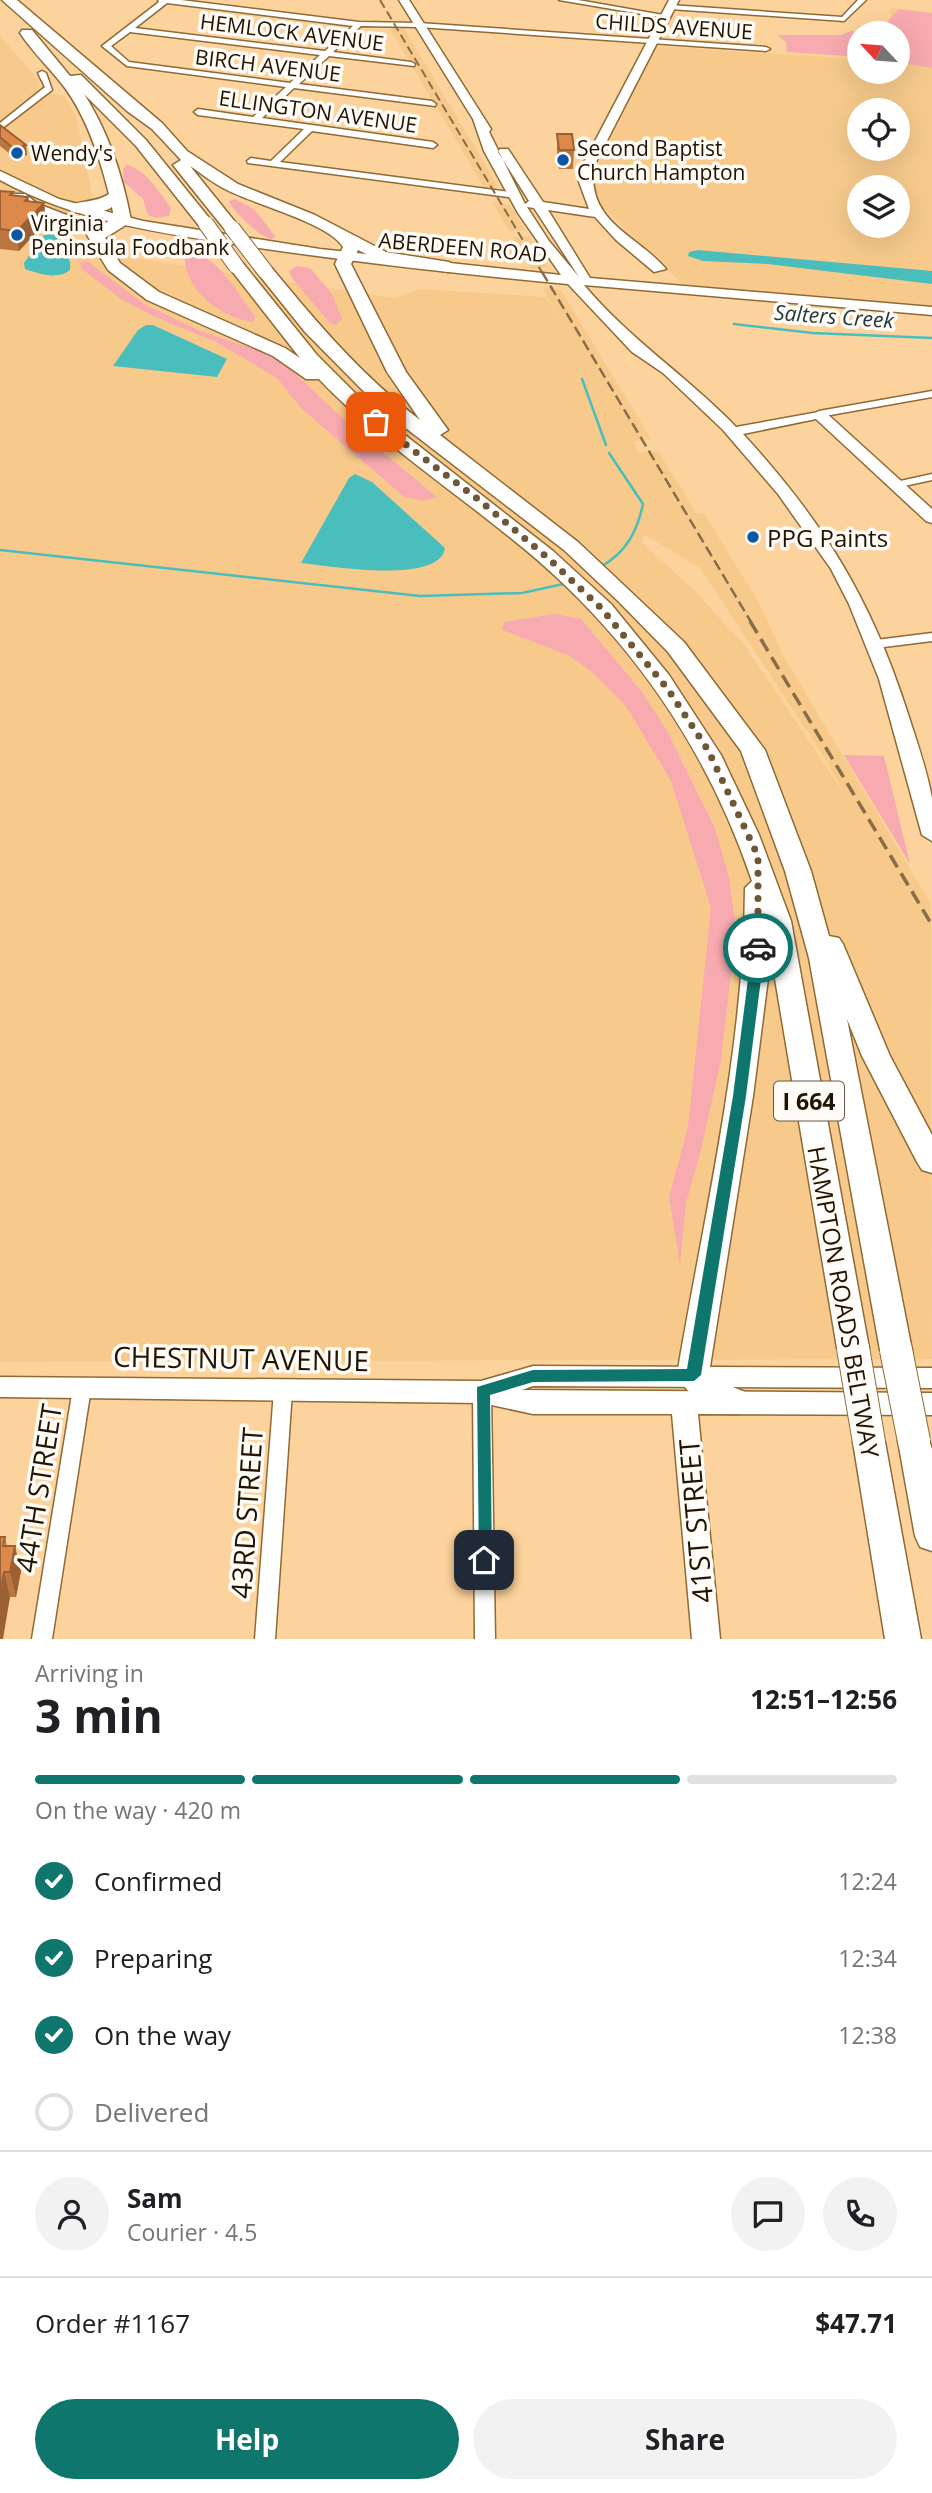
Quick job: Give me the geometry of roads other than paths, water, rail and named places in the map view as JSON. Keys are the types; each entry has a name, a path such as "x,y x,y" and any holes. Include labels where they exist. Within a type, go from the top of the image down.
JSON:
{"highway":[{"name":"HAMPTON ROADS BELTWAY","path":"9,0 121,96 233,228 311,328 388,405 571,546 676,646 753,750 799,871 822,958 932,1536"},
{"name":"HAMPTON ROADS BELTWAY","path":"0,9 119,119 165,171 292,337 359,408 548,558 601,608 667,688 708,750 758,856 778,921 903,1639"},
{"path":"27,33 42,57 79,98 117,196 119,223 101,232 97,238"},
{"path":"121,96 157,126 182,154 212,176 257,198 309,218 384,257 449,267"},
{"path":"75,208 101,207 117,196"},
{"path":"19,197 32,207 87,225 114,266 143,290 181,310 279,352 359,408"},
{"path":"345,237 351,246 344,260 410,395 473,470"},
{"path":"375,327 358,279 368,272 384,269"},
{"path":"734,1402 702,1388 689,1388 739,1096 758,954 758,856"},
{"path":"799,871 876,1056 932,1162"}],"main road":[{"path":"404,0 478,120 497,141 537,202 583,283"},
{"path":"659,269 595,211 585,188 588,166 670,7"},
{"path":"478,120 485,142 517,198 583,283 639,351 666,369 731,432 818,536 850,589 876,644 932,835"},
{"name":"ABERDEEN ROAD","path":"0,175 24,189 119,223"},
{"name":"ABERDEEN ROAD","path":"0,187 69,216 344,260 384,269 932,311"},
{"path":"517,198 595,211"},
{"name":"ABERDEEN ROAD","path":"344,260 449,267 583,283 932,317"},
{"path":"731,432 819,414 932,518"},
{"name":"CHESTNUT AVENUE","path":"0,1387 482,1392 533,1403 689,1388 932,1378"},
{"name":"41ST STREET","path":"689,1388 706,1639"},
{"path":"734,1402 932,1404"}],"street":[{"name":"CHILDS AVENUE","path":"164,0 359,24 419,25 766,50"},
{"path":"128,29 164,0"},
{"path":"563,0 844,19 862,0"},
{"path":"256,119 359,24"},
{"name":"BIRCH AVENUE","path":"128,29 106,46 127,64 432,104"},
{"name":"HEMLOCK AVENUE","path":"128,29 411,64"},
{"path":"0,127 49,88 42,73"},
{"name":"ELLINGTON AVENUE","path":"198,111 433,145"},
{"path":"273,164 312,127"},
{"path":"251,161 517,198"},
{"path":"819,414 932,394"},
{"path":"895,485 932,477"},
{"path":"876,644 930,640"},
{"name":"44TH STREET","path":"42,1639 82,1388"},
{"name":"43RD STREET","path":"265,1639 283,1391"},
{"path":"482,1392 485,1639"}],"water":[{"path":"51,233 65,249 70,270 54,275 25,269 24,263 44,235"},
{"path":"698,250 932,271 932,284 768,264 703,261 688,256 689,252"},
{"path":"146,325 153,325 227,359 217,377 113,366 138,330"},
{"path":"355,474 372,482 445,548 439,559 405,570 358,569 301,563 349,478"}],"waterway":[{"name":"Salters Creek","path":"734,324 813,333 932,338"},
{"path":"582,379 606,445"},
{"path":"600,567 617,555 629,541 643,504 609,453"},
{"path":"0,550 420,596 522,593 568,583"}],"railway":[{"path":"380,0 543,274"},
{"path":"542,272 751,622"},
{"path":"750,621 932,925"}],"place":[{"name":"Wendy's","path":"17,153"},
{"name":"Second Baptist Church Hampton","path":"563,160"},
{"name":"Virginia Peninsula Foodbank","path":"17,235"},
{"name":"PPG Paints","path":"753,537"}]}
